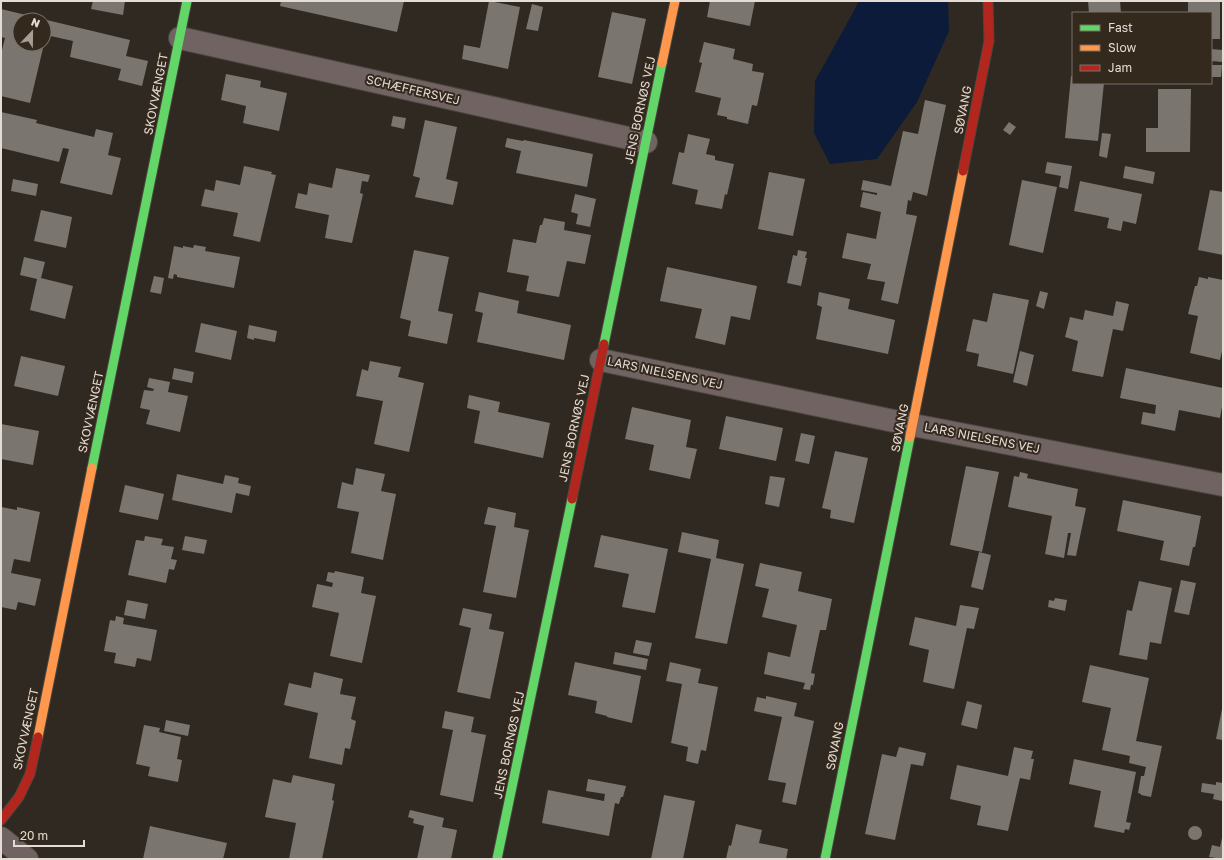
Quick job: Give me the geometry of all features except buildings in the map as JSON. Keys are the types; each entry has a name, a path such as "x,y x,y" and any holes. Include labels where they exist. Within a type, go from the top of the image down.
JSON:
{"street":[{"name":"SKOVVÆNGET","path":"1,820 19,797 30,774 188,1"},
{"name":"JENS BORNØS VEJ","path":"497,859 675,1"},
{"name":"SØVANG","path":"825,859 989,41 988,1"},
{"name":"SCHÆFFERSVEJ","path":"180,38 646,142"},
{"name":"LARS NIELSENS VEJ","path":"601,360 913,424 1223,485"},
{"path":"1,838 27,859"}],"water":[{"path":"859,1 948,1 949,31 917,102 877,159 830,164 814,133 815,81"}],"traffic: fast":[{"path":"92,468 187,1"},
{"path":"604,344 662,63"},
{"path":"825,859 910,437"},
{"path":"497,859 572,499"}],"traffic: slow":[{"path":"662,63 675,1"},
{"path":"910,437 963,171"},
{"path":"38,737 92,468"}],"traffic: jam":[{"path":"963,171 989,41 988,1"},
{"path":"572,499 604,344"},
{"path":"1,820 19,797 30,774 38,737"}]}
